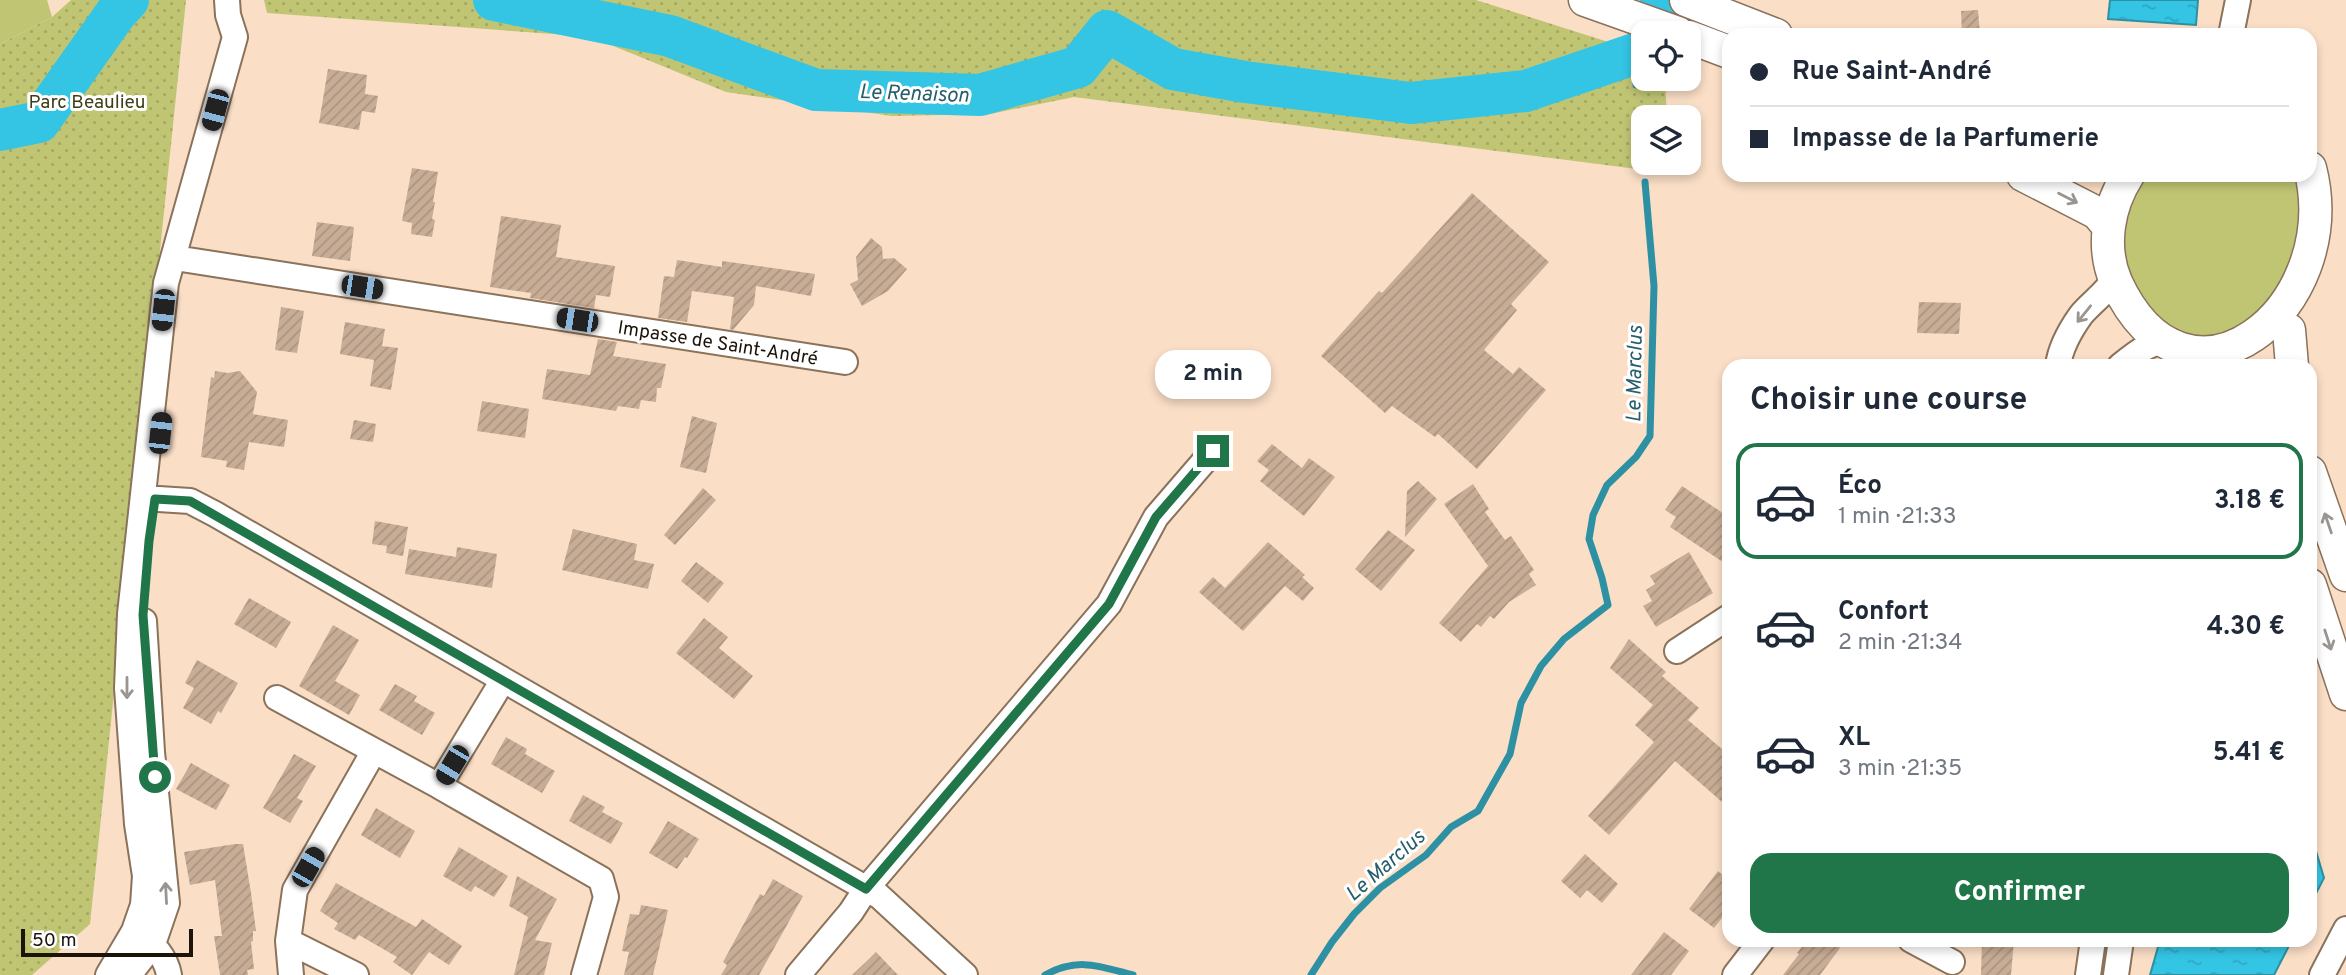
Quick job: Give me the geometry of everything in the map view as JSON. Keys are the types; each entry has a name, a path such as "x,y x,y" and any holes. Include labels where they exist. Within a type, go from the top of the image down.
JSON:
{"main road":[{"path":"1692,2 1758,28"},
{"path":"1596,4 1644,21"},
{"path":"1701,42 1722,49"},
{"path":"2124,182 2108,226 2110,261 2124,297 2137,315 2153,330 2190,352 2222,352 2252,348 2271,341 2306,315 2320,296 2329,275 2339,209 2317,178"},
{"path":"2037,182 2097,213 2108,226"},
{"path":"2289,330 2291,359"},
{"path":"2317,492 2346,575"},
{"path":"2317,606 2346,694"}],"street":[{"path":"2232,28 2238,0"},
{"path":"2249,0 2249,28"},
{"path":"129,975 144,937 145,877 137,824 127,688 130,614 149,498 176,289 175,258 235,37 228,7"},
{"name":"Impasse de Saint-André","path":"175,258 845,362"},
{"path":"2059,359 2080,316 2115,278"},
{"path":"2129,359 2140,350 2161,341 2190,352"},
{"path":"798,975 851,912 866,889 1109,604 1156,517 1213,451"},
{"path":"149,498 190,501 215,514 879,896 965,975"},
{"path":"1677,650 1722,621"},
{"path":"439,786 503,680"},
{"path":"277,698 439,786 601,879 607,897 584,975"},
{"path":"291,975 288,941 295,890 374,751"},
{"path":"2322,975 2346,929"},
{"path":"108,975 144,937"},
{"path":"144,937 167,967 169,975"},
{"path":"288,941 356,975"},
{"path":"1735,975 1757,947"},
{"path":"1926,947 1952,959"},
{"path":"2088,975 2092,947"},
{"path":"2116,975 2119,947"}],"green space":[{"path":"0,0 47,0 52,17 0,44"},
{"name":"Parc Beaulieu","path":"71,0 186,0 90,924 32,975 0,975 0,44 52,17"},
{"path":"264,0 1476,0 1631,49 1631,91 1666,91 1666,105 1631,105 1631,168 1074,97 990,114 892,116 726,92 611,45 580,36 267,13"},
{"path":"2138,182 2306,182 2321,211 2267,332 2195,339 2159,321 2133,292 2118,243"}],"water":[{"path":"2110,0 2198,0 2196,25 2108,19"},
{"path":"2317,854 2324,878 2317,892"},
{"path":"2158,947 2288,947 2274,975 2150,975"}],"building":[{"path":"1978,10 1979,28 1962,28 1961,11"},
{"path":"328,69 367,75 365,94 378,96 375,113 362,111 359,130 319,123"},
{"path":"412,168 438,172 433,202 432,219 435,220 432,237 411,234 412,223 402,221"},
{"path":"1472,193 1549,262 1511,304 1517,310 1484,350 1513,374 1519,367 1546,390 1477,469 1438,434 1435,437 1392,406 1385,413 1321,356"},
{"path":"501,216 561,225 556,257 615,266 610,297 596,295 594,308 530,298 531,293 490,287"},
{"path":"317,222 354,227 350,261 312,256"},
{"path":"871,238 882,247 883,259 894,258 907,269 888,291 862,306 850,284 858,280 856,257"},
{"path":"677,260 722,267 722,261 815,274 811,296 756,286 754,305 733,330 730,329 734,297 692,291 687,322 658,318 664,276 674,277"},
{"path":"1919,302 1961,303 1959,334 1917,333"},
{"path":"281,307 304,311 297,353 275,350"},
{"path":"345,322 385,329 382,346 398,348 391,390 370,386 374,360 340,354"},
{"path":"598,339 617,342 613,356 666,364 661,388 657,388 656,402 641,400 639,409 618,406 616,411 542,399 547,369 590,375"},
{"path":"215,371 240,371 257,392 253,414 288,420 284,447 249,442 244,470 226,467 227,461 201,457 211,377 214,378"},
{"path":"482,401 529,409 525,438 477,431"},
{"path":"692,416 717,423 706,473 680,467"},
{"path":"354,420 376,424 373,442 350,439"},
{"path":"1272,444 1302,468 1309,458 1335,477 1304,516 1260,481 1269,470 1257,461"},
{"path":"1418,481 1437,499 1405,537 1407,491"},
{"path":"1473,484 1489,509 1485,512 1505,540 1511,536 1534,570 1529,574 1536,585 1509,602 1494,619 1490,616 1481,627 1477,624 1461,642 1439,623 1488,566 1444,504"},
{"path":"1682,486 1722,512 1722,561 1670,527 1676,517 1665,510"},
{"path":"703,488 716,500 675,545 664,535"},
{"path":"375,521 408,527 403,556 386,553 387,546 372,544"},
{"path":"573,529 637,544 634,560 654,564 648,589 562,570"},
{"path":"1388,530 1415,550 1381,591 1355,569"},
{"path":"1268,542 1305,575 1302,577 1314,588 1303,601 1285,586 1243,631 1199,592 1213,577 1225,588"},
{"path":"457,547 497,554 492,588 405,574 409,549 456,557"},
{"path":"1689,552 1713,593 1656,627 1643,606 1652,601 1646,590 1655,584 1650,576"},
{"path":"696,562 724,583 708,603 681,581"},
{"path":"249,598 291,622 276,648 234,624"},
{"path":"704,618 728,637 719,648 753,676 734,699 676,653"},
{"path":"333,625 359,640 335,681 360,695 349,715 299,686"},
{"path":"1629,639 1666,672 1662,676 1699,708 1688,720 1722,749 1722,802 1675,761 1609,835 1588,816 1654,742 1635,725 1653,705 1610,668"},
{"path":"197,660 238,683 221,713 218,711 211,724 183,708 194,688 185,683"},
{"path":"395,684 417,696 414,701 435,713 422,735 379,710"},
{"path":"506,737 527,749 525,754 555,771 542,793 491,764"},
{"path":"294,754 316,766 297,798 303,801 290,823 263,808"},
{"path":"191,763 230,785 216,810 176,789"},
{"path":"583,795 605,807 602,812 623,823 611,844 569,821"},
{"path":"376,808 415,831 400,858 361,835"},
{"path":"668,821 699,839 677,869 649,853"},
{"path":"243,844 251,893 256,931 253,931 251,942 254,969 247,970 248,975 220,975 214,936 222,936 215,880 190,885 184,852"},
{"path":"459,847 508,876 494,897 475,886 471,892 443,876"},
{"path":"1585,854 1618,884 1602,903 1587,890 1580,898 1561,881"},
{"path":"1718,871 1722,874 1722,918 1714,928 1689,909"},
{"path":"517,876 557,899 535,940 552,943 544,975 514,975 528,917 509,906"},
{"path":"773,879 803,896 759,975 721,975 727,965 723,962 760,894 764,896"},
{"path":"336,883 416,927 422,919 462,946 449,965 429,952 412,975 393,962 397,957 359,935 355,940 334,929 338,923 320,911"},
{"path":"641,905 668,910 653,975 624,975 629,952 622,951 630,914 639,915"},
{"path":"1664,932 1689,951 1671,975 1631,975"},
{"path":"1802,947 1840,948 1820,975 1783,975 1799,954 1797,953"},
{"path":"1982,947 2013,947 2011,975 1981,975"},
{"path":"876,952 898,975 852,975 868,960"}],"waterway":[{"name":"Le Renaison","path":"0,130 39,122 128,0"},
{"name":"Le Renaison","path":"494,0 670,36 816,90 980,95 1078,67 1107,31 1173,69 1245,82 1411,103 1526,91 1631,55"},
{"name":"Le Renaison","path":"1654,21 1662,0"},
{"name":"Le Marclus","path":"1612,62 1631,72"},
{"name":"Le Marclus","path":"1311,975 1354,914 1380,888 1426,855 1451,827 1478,811 1510,754 1521,703 1541,666 1564,639 1608,605 1589,539 1593,515 1607,485 1636,457 1650,436 1654,286 1645,182"},
{"name":"Le Marclus","path":"1045,975 1057,969 1078,965 1099,966 1133,975"}],"route":[{"path":"155,777 143,615 149,541 155,499 190,501 866,889 1109,604 1156,517 1213,451"}]}
